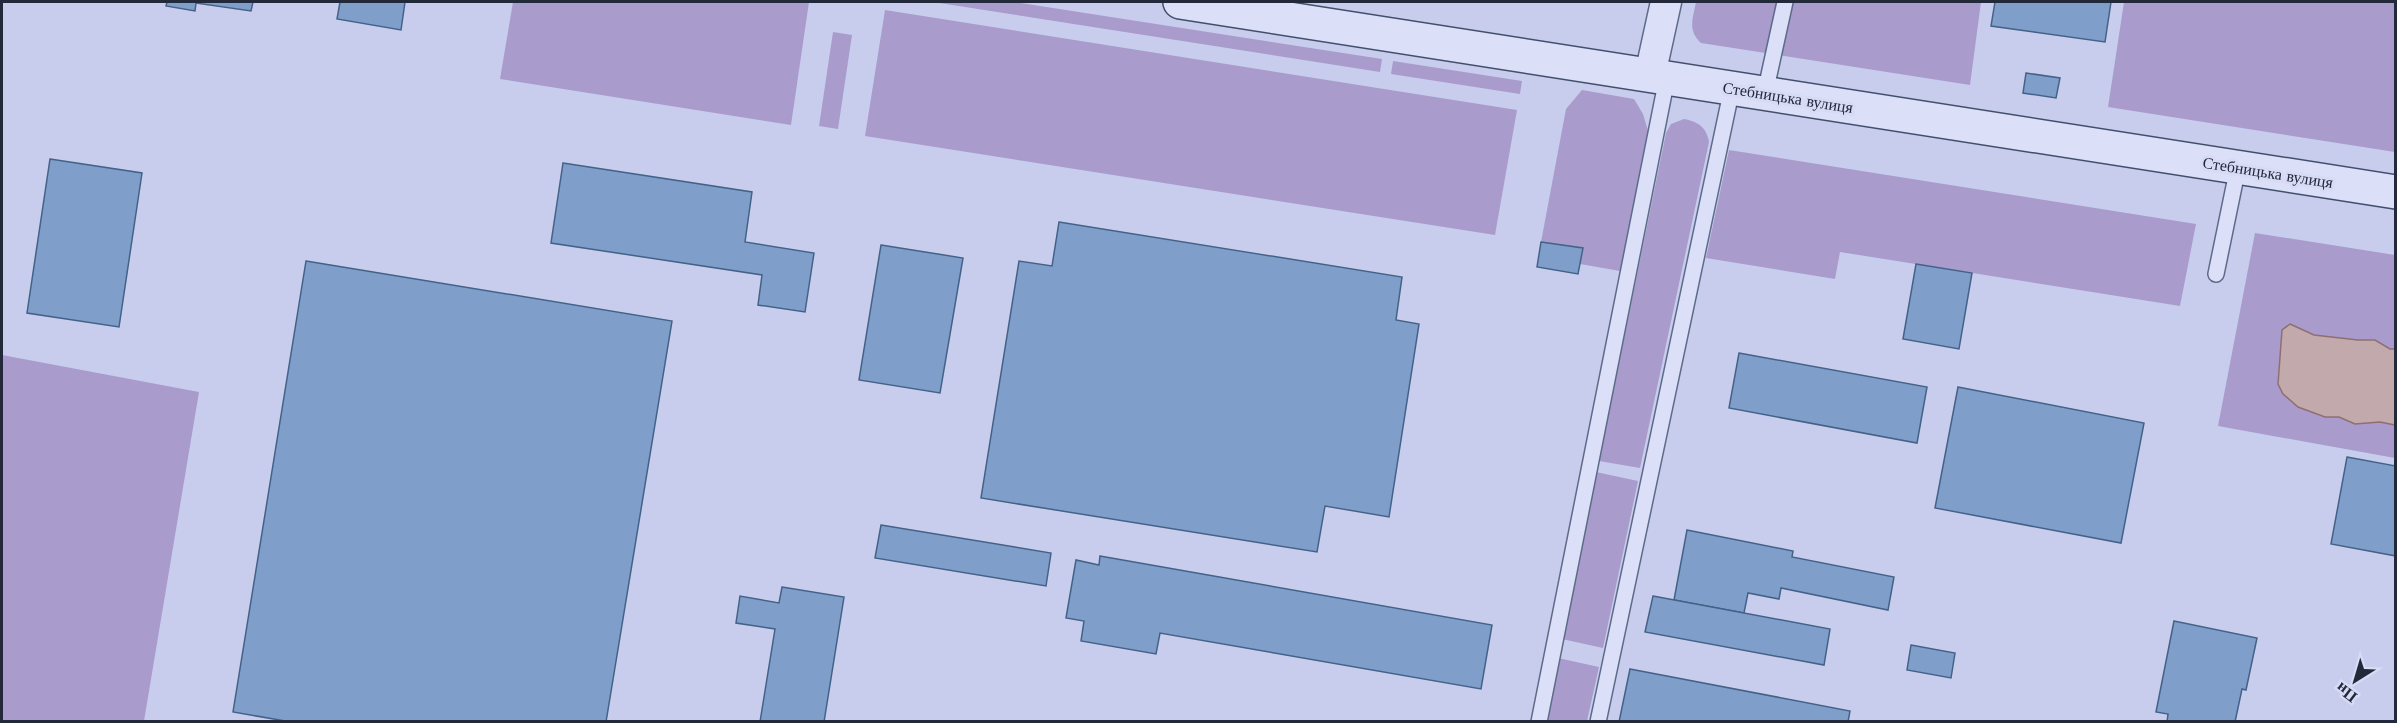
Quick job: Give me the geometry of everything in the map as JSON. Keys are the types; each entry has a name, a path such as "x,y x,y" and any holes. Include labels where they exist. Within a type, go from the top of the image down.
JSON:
{"street":[{"name":"Стебницька вулиця","path":"1180,2 2396,192"},
{"path":"1659,77 1665,2"}],"lane":[{"path":"1765,93 1785,2"},
{"path":"1539,722 1659,77"},
{"path":"1598,722 1731,88"},
{"path":"2216,274 2238,167"}],"shaded area":[{"path":"513,2 809,2 791,125 500,79"},
{"path":"933,2 1014,2 1382,59 1380,72"},
{"path":"1696,2 1981,2 1970,85 1701,43 1692,29"},
{"path":"2124,2 2395,2 2395,152 2108,107"},
{"path":"885,10 1517,110 1495,235 865,136"},
{"path":"833,32 852,35 838,129 819,126"},
{"path":"1393,61 1522,81 1520,94 1391,74"},
{"path":"1582,90 1634,99 1643,114 1648,131 1620,271 1580,264 1582,248 1541,242 1566,109"},
{"path":"1684,119 1701,126 1709,142 1640,468 1599,461 1666,133 1671,124"},
{"path":"1729,150 2196,224 2180,306 1840,252 1835,279 1706,258"},
{"path":"2255,233 2395,255 2395,458 2218,426"},
{"path":"2290,324 2314,335 2375,340 2390,349 2395,349 2395,425 2380,422 2355,424 2339,417 2325,417 2298,407 2283,394 2278,384 2282,330"},
{"path":"2,355 199,392 144,721 2,721"},
{"path":"1596,472 1638,481 1603,648 1562,639"},
{"path":"1558,658 1599,667 1587,721 1545,722"}],"building":[{"path":"167,2 253,2 251,11 196,3 195,11 166,6"},
{"path":"340,2 405,2 401,30 337,19"},
{"path":"1995,2 2111,2 2105,42 1991,26"},
{"path":"2026,73 2060,78 2056,98 2023,93"},
{"path":"50,159 142,173 119,327 27,313"},
{"path":"563,163 752,192 745,242 814,253 805,312 758,305 762,275 551,243"},
{"path":"1059,222 1402,277 1396,320 1419,324 1389,517 1325,506 1317,552 981,498 1019,261 1052,266"},
{"path":"1541,242 1583,248 1578,274 1537,267"},
{"path":"881,245 963,258 940,393 859,380"},
{"path":"306,261 672,321 606,722 291,722 233,712"},
{"path":"1916,264 1972,273 1959,349 1903,339"},
{"path":"1739,353 1927,387 1917,443 1729,408"},
{"path":"1958,387 2144,423 2121,543 1935,508"},
{"path":"2347,457 2396,466 2396,556 2331,544"},
{"path":"881,525 1051,553 1046,586 875,558"},
{"path":"1687,530 1793,551 1792,557 1894,577 1888,610 1781,588 1779,599 1748,593 1744,613 1674,600"},
{"path":"1100,556 1492,625 1481,689 1160,633 1156,654 1081,641 1084,621 1066,618 1076,560 1099,565"},
{"path":"782,587 844,597 824,722 760,722 775,629 736,623 740,596 779,603"},
{"path":"1653,596 1830,629 1824,665 1645,632"},
{"path":"2174,621 2257,638 2246,690 2242,689 2235,722 2167,722 2168,714 2156,712"},
{"path":"1911,645 1955,653 1951,678 1907,670"},
{"path":"1630,669 1850,711 1848,722 1619,722"}]}
